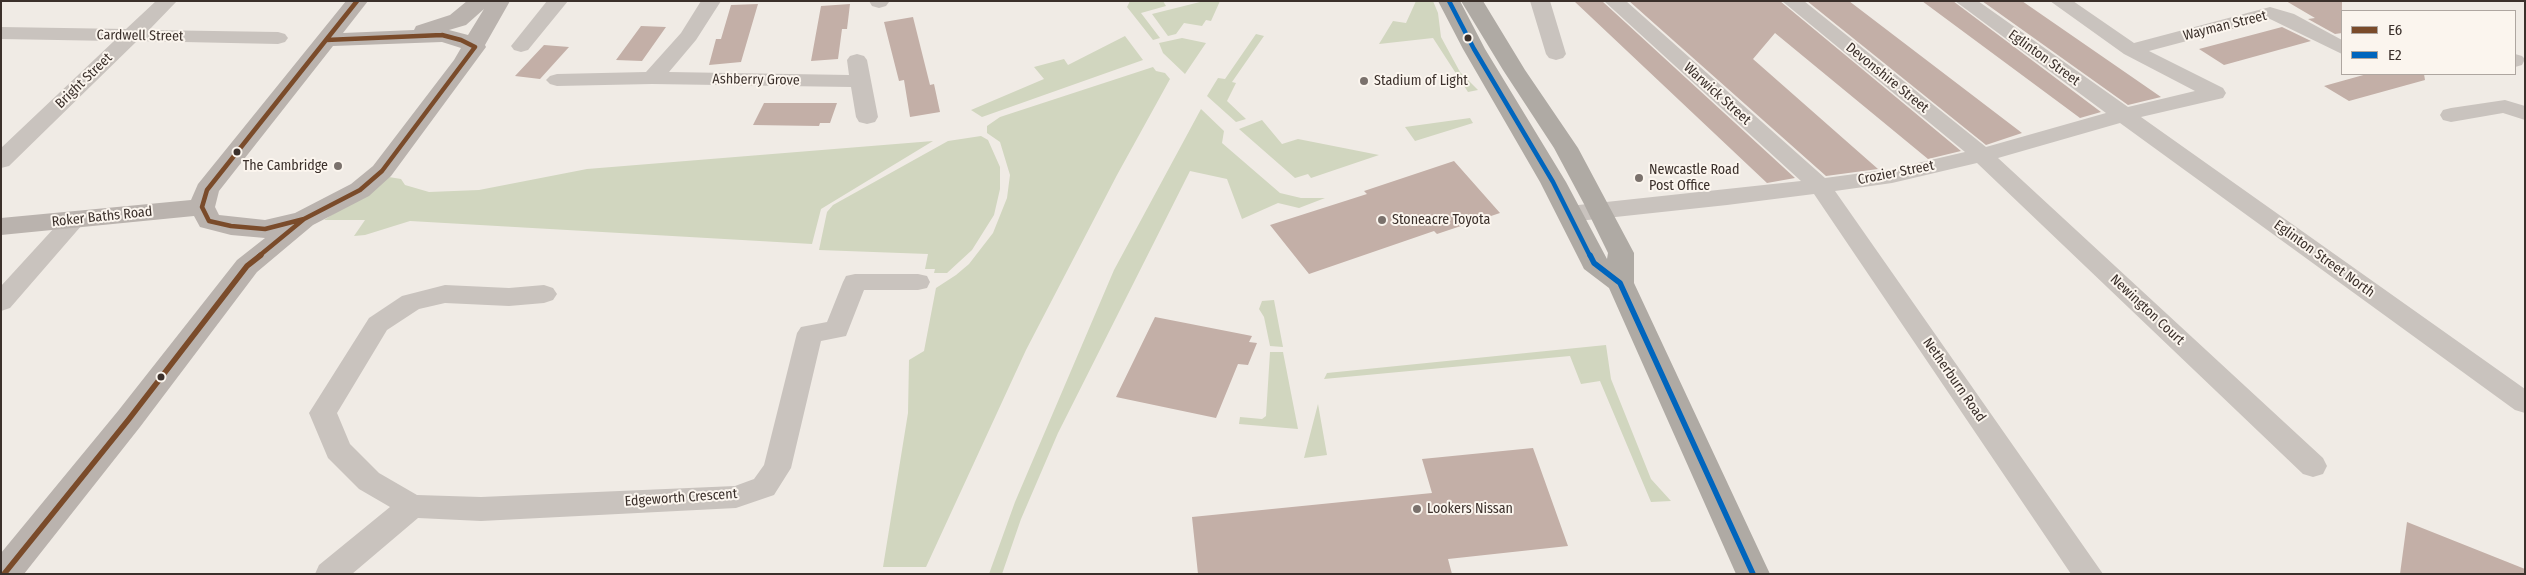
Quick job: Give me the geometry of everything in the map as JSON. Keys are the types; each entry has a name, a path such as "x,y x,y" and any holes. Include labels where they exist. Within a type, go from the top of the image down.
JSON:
{"highway":[{"path":"1449,1 1569,214 1594,263 1620,283"},
{"path":"1472,1 1514,70 1566,148 1600,210 1621,253 1620,283 1753,574"}],"street":[{"name":"Bright Street","path":"1,161 167,1"},
{"path":"304,219 265,229 231,226 208,221 202,207 207,190 357,1"},
{"path":"400,37 438,28 458,20 480,1"},
{"path":"4,574 129,419 247,266 304,219 360,190 382,171 475,47 499,1"},
{"path":"521,46 558,1"},
{"path":"652,78 689,36 711,1"},
{"path":"1540,1 1556,54"},
{"name":"Warwick Street","path":"1614,1 1820,186"},
{"name":"Devonshire Street","path":"1792,1 1982,155"},
{"name":"Eglinton Street","path":"1966,1 2123,115"},
{"path":"2060,1 2132,50"},
{"name":"Wayman Street","path":"2132,50 2265,7 2341,47"},
{"name":"Cardwell Street","path":"1,33 278,38"},
{"path":"326,40 442,35 461,40 475,47"},
{"name":"Crozier Street","path":"1569,214 1820,186 1892,176 1982,155 2123,115 2215,93 2132,50"},
{"path":"857,60 867,117"},
{"name":"Ashberry Grove","path":"557,80 652,78 861,81"},
{"path":"2451,116 2505,106 2525,114"},
{"name":"Eglinton Street North","path":"2123,115 2525,403"},
{"name":"Newington Court","path":"1982,155 2313,466"},
{"name":"Netherburn Road","path":"1820,186 2088,574"},
{"name":"Roker Baths Road","path":"1,227 202,207"},
{"path":"1,302 74,220"},
{"path":"231,226 247,266"},
{"name":"Edgeworth Crescent","path":"412,506 481,509 736,497 764,487 777,468 810,332 837,330 855,282 918,282"},
{"path":"330,574 412,506 370,481 338,450 323,413 378,324 411,302 445,294 509,297 544,294"}],"green space":[{"path":"1130,1 1163,1 1166,6 1141,13 1160,38 1153,40 1127,7"},
{"path":"1204,1 1220,1 1211,21 1206,20 1202,26 1184,23 1176,34 1168,36 1152,14"},
{"path":"1416,1 1433,1 1438,13 1441,37 1460,72 1478,90 1468,92 1433,38 1379,44 1393,21 1406,23"},
{"path":"1256,34 1264,36 1232,82 1236,83 1227,101 1246,119 1236,122 1207,96 1218,78 1225,79"},
{"path":"1125,36 1143,60 982,117 971,110 1044,79 1034,67 1064,59 1068,65"},
{"path":"1182,38 1206,43 1185,74 1163,53 1159,43"},
{"path":"1153,67 1156,71 1165,73 1170,79 1117,175 1026,350 926,567 883,567 908,413 909,360 924,351 936,288 969,264 993,233 1007,198 1010,175 1000,142 987,133 987,126 1000,117"},
{"path":"1201,109 1224,131 1222,143 1280,193 1301,198 1325,198 1299,208 1278,203 1242,219 1227,179 1190,171 1058,433 1021,519 1002,574 989,574 1015,502 1114,270"},
{"path":"1470,118 1473,123 1415,141 1405,127"},
{"path":"1262,120 1282,144 1298,139 1379,155 1311,178 1308,174 1295,178 1239,129"},
{"path":"981,136 988,140 1000,167 1000,189 994,215 972,250 947,273 934,273 935,269 925,269 928,254 819,250 827,212 833,205 948,141"},
{"path":"933,141 821,209 812,244 410,221 365,235 354,236 365,220 324,220 389,177 401,179 405,185 429,192 479,190 587,169"},
{"path":"1274,300 1283,347 1270,346 1264,317 1259,309 1262,301"},
{"path":"1606,345 1611,379 1651,479 1671,501 1651,502 1600,381 1581,384 1570,356 1324,379 1327,373"},
{"path":"1270,352 1283,352 1298,429 1239,424 1240,417 1262,419 1266,416"},
{"path":"1318,404 1327,455 1304,458"}],"building":[{"path":"1574,1 1602,1 1795,178 1767,183"},
{"path":"1629,1 1780,1 1961,151 1928,159 1775,33 1753,59 1878,169 1826,176"},
{"path":"1807,1 1849,1 2022,133 1986,145"},
{"path":"1922,1 1953,1 2101,112 2080,118"},
{"path":"1982,1 2022,1 2161,97 2128,105"},
{"path":"2286,1 2342,1 2341,33 2335,34 2308,19 2315,18"},
{"path":"758,4 741,62 709,65 716,39 721,39 731,5"},
{"path":"850,4 847,29 842,29 838,59 811,61 821,6"},
{"path":"913,17 930,85 934,84 940,112 910,117 904,80 899,81 884,22"},
{"path":"641,26 666,27 642,61 616,60"},
{"path":"2282,27 2311,41 2224,65 2199,49"},
{"path":"544,45 569,47 540,79 515,76"},
{"path":"2363,75 2424,75 2425,80 2349,101 2324,86"},
{"path":"764,103 837,103 830,123 820,123 819,126 753,125"},
{"name":"Stoneacre Toyota","path":"1454,161 1500,213 1437,234 1434,231 1309,274 1270,225 1367,194 1364,191"},
{"path":"1155,317 1252,336 1249,342 1257,343 1248,365 1238,364 1216,418 1116,397"},
{"name":"Lookers Nissan","path":"1533,448 1568,546 1448,559 1452,574 1198,574 1192,517 1432,493 1422,459"},
{"path":"2407,522 2525,569 2525,574 2400,574"}],"transit line":[{"name":"E6","path":"326,40 357,1"},
{"name":"E2","path":"1449,1 1474,49 1553,182 1594,263 1620,283 1753,574"},
{"name":"E6","path":"442,35 461,40 475,47 382,171 360,190 304,219 265,229 231,226 209,221 202,207 207,190 326,40 442,35"},
{"name":"E6","path":"4,574 129,419 247,266 304,219"}],"place":[{"name":"Stadium of Light","path":"1364,81"},
{"name":"The Cambridge","path":"338,166"},
{"name":"Newcastle Road Post Office","path":"1639,178"},
{"name":"Stoneacre Toyota","path":"1382,220"},
{"name":"Lookers Nissan","path":"1417,509"}]}
